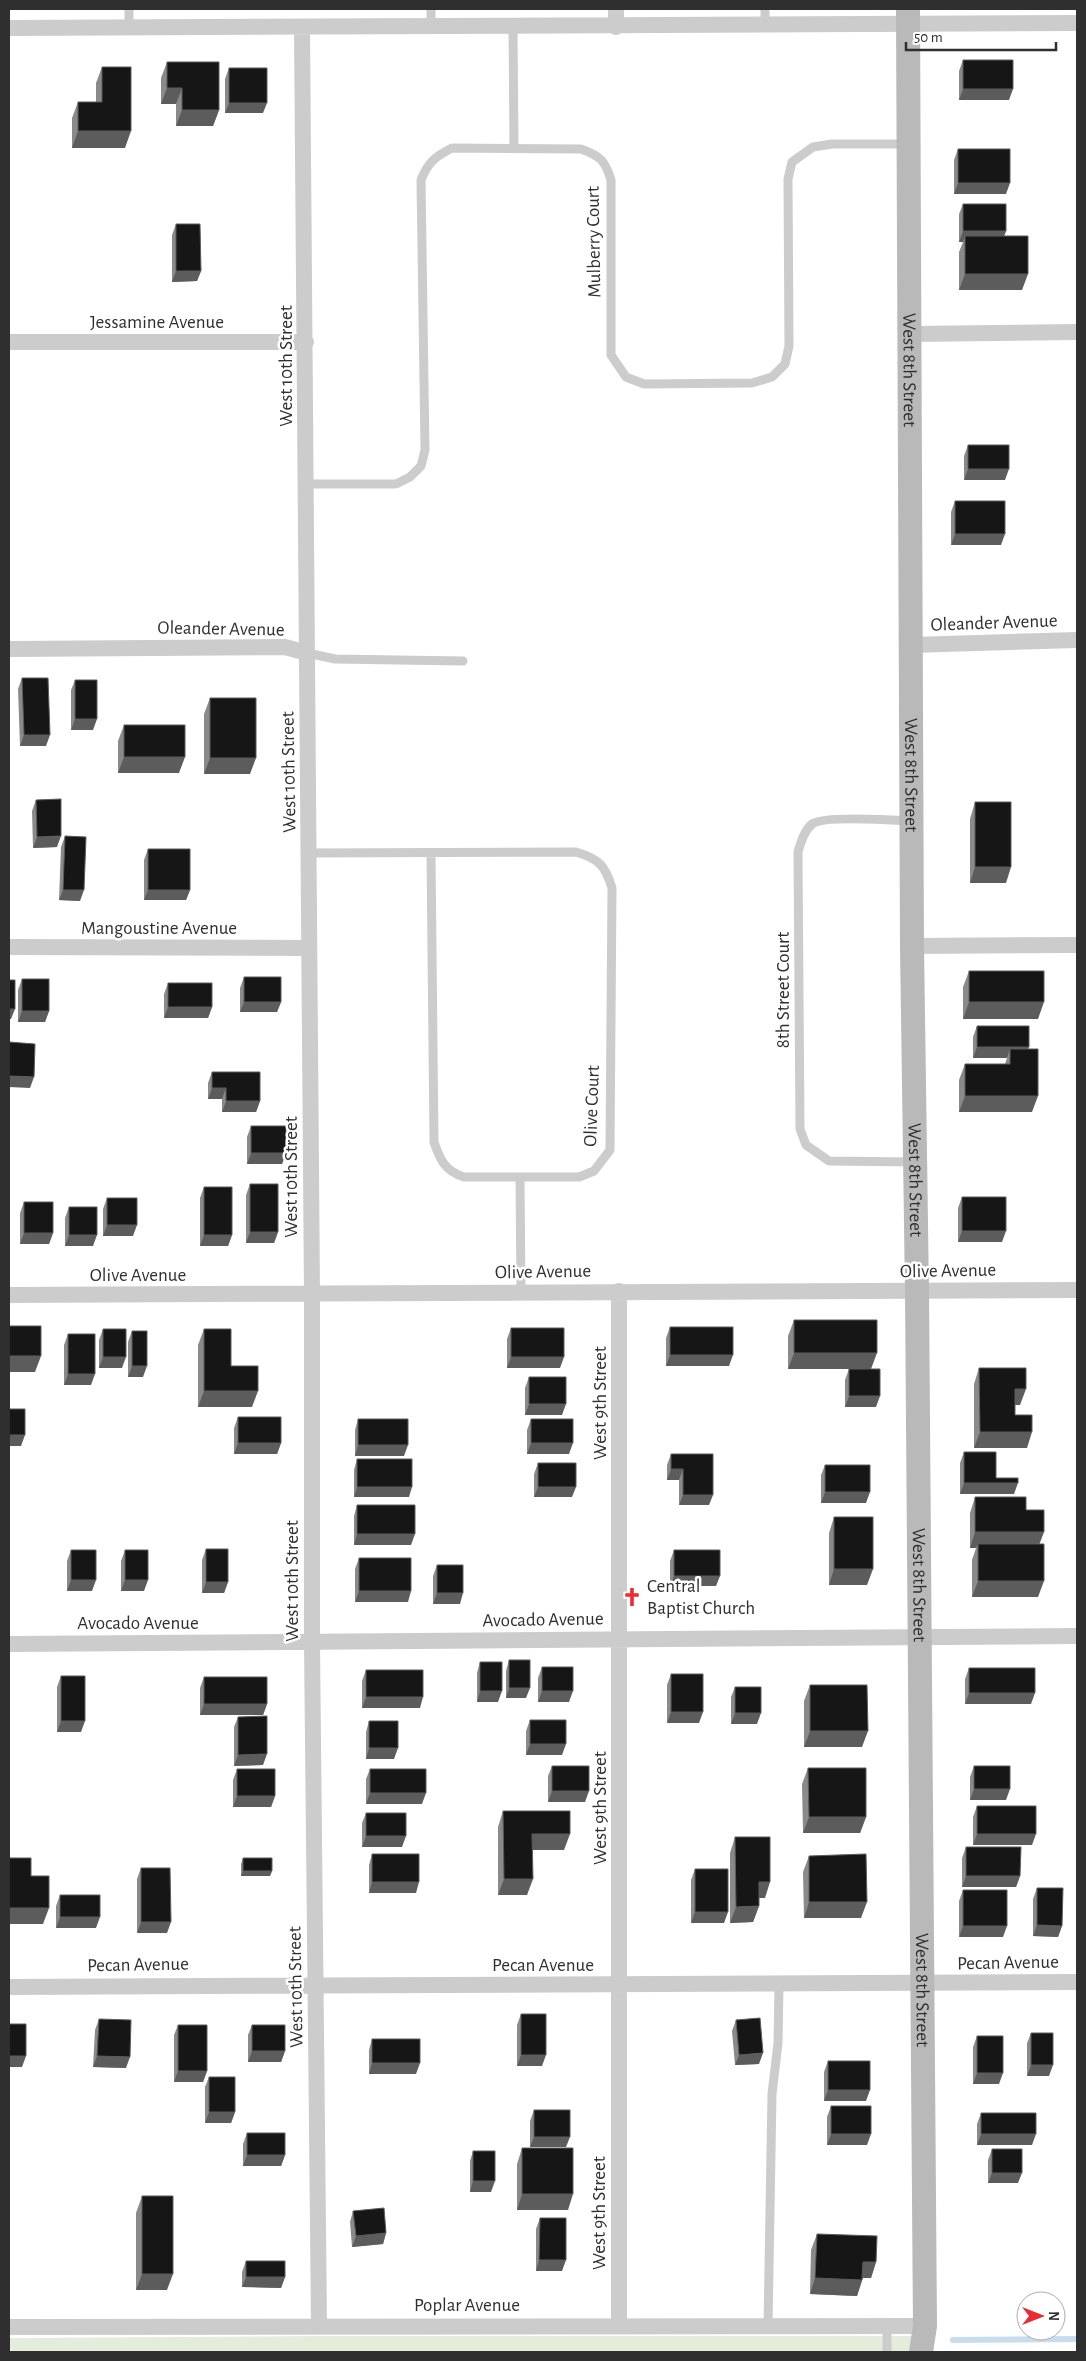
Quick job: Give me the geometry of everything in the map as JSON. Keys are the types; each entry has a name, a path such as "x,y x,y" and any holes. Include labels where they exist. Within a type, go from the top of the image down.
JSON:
{"street":[{"path":"616,9 616,26"},
{"path":"9,28 765,26 909,17 1077,23"},
{"name":"West 8th Street","path":"909,17 912,946 917,1292 925,2326 921,2352"},
{"name":"West 10th Street","path":"302,27 310,854 312,1642 319,2325"},
{"path":"910,334 1077,332"},
{"name":"Jessamine Avenue","path":"9,342 306,342"},
{"name":"Oleander Avenue","path":"911,645 1077,640"},
{"name":"Oleander Avenue","path":"9,649 285,647 308,653"},
{"path":"912,946 1077,945"},
{"name":"Mangoustine Avenue","path":"9,947 310,948"},
{"name":"Olive Avenue","path":"9,1295 1077,1290"},
{"name":"West 9th Street","path":"619,1291 619,2325"},
{"name":"Avocado Avenue","path":"9,1644 620,1639 920,1639 1077,1636"},
{"name":"Pecan Avenue","path":"9,1987 316,1984 620,1986 1077,1982"},
{"name":"Poplar Avenue","path":"9,2327 319,2325 925,2326"}],"lane":[{"path":"129,9 129,28"},
{"path":"431,9 431,28"},
{"path":"765,9 765,26"},
{"path":"512,26 514,149"},
{"name":"Mulberry Court","path":"306,484 396,484 410,477 421,466 425,450 421,180 427,165 436,156 452,148 581,149 596,154 606,166 610,180 611,355 617,367 626,377 644,384 752,383 772,377 785,364 789,346 788,179 792,162 813,147 832,144 909,144"},
{"name":"Oleander Avenue","path":"308,653 335,659 462,660"},
{"name":"8th Street Court","path":"912,821 828,819 813,823 803,837 798,852 800,1129 806,1145 829,1161 915,1162"},
{"name":"Olive Court","path":"310,854 576,852 593,857 606,870 612,888 610,1150 594,1171 578,1177 464,1177 451,1173 440,1160 434,1142 431,854"},
{"path":"520,1178 521,1292"},
{"path":"768,2326 772,2094 778,2043 779,1985"},
{"path":"887,2326 887,2352"}],"green space":[{"path":"912,2336 909,2352 13,2352 9,2348 9,2338"}],"building":[{"path":"963,60 1013,60 1013,89 963,89"},
{"path":"167,62 219,62 219,110 182,110 182,88 167,88"},
{"path":"102,67 131,67 131,131 78,131 78,102 102,102"},
{"path":"229,68 267,68 267,103 229,103"},
{"path":"958,149 1010,149 1010,183 958,183"},
{"path":"963,204 1006,204 1006,231 963,231"},
{"path":"176,224 200,224 201,271 176,271"},
{"path":"965,236 1028,236 1028,274 965,274"},
{"path":"968,445 1009,445 1009,469 968,469"},
{"path":"955,501 1005,501 1005,534 955,534"},
{"path":"22,678 48,678 50,735 24,735"},
{"path":"75,680 97,680 97,719 75,719"},
{"path":"210,698 256,698 256,758 210,758"},
{"path":"124,725 185,725 185,757 124,757"},
{"path":"61,799 61,836 37,837 36,800"},
{"path":"975,802 1011,802 1011,867 975,867"},
{"path":"65,836 86,837 84,890 63,890"},
{"path":"148,849 190,849 190,890 148,890"},
{"path":"969,971 1044,971 1044,1002 969,1002"},
{"path":"244,977 281,977 281,1002 244,1002"},
{"path":"22,979 49,979 49,1011 22,1011"},
{"path":"9,980 15,980 15,1009 9,1009"},
{"path":"168,983 212,983 212,1007 168,1007"},
{"path":"977,1026 1029,1026 1029,1047 977,1047"},
{"path":"9,1042 35,1044 34,1077 9,1076"},
{"path":"1010,1049 1038,1049 1038,1096 965,1096 965,1064 1010,1064"},
{"path":"212,1072 260,1072 260,1101 226,1101 226,1088 212,1088"},
{"path":"251,1126 286,1126 286,1153 251,1153"},
{"path":"250,1184 278,1184 278,1232 250,1232"},
{"path":"204,1187 232,1187 232,1235 204,1235"},
{"path":"962,1197 1006,1197 1006,1231 962,1231"},
{"path":"107,1198 137,1198 137,1225 107,1225"},
{"path":"24,1202 53,1202 53,1233 24,1233"},
{"path":"69,1207 97,1207 97,1235 69,1235"},
{"path":"794,1320 877,1320 877,1353 794,1353"},
{"path":"9,1326 41,1326 41,1356 9,1356"},
{"path":"670,1327 733,1327 733,1355 670,1355"},
{"path":"511,1328 564,1328 564,1357 511,1357"},
{"path":"103,1329 126,1329 126,1357 103,1357"},
{"path":"204,1329 231,1329 231,1366 258,1366 258,1391 204,1391"},
{"path":"132,1331 147,1331 147,1366 132,1366"},
{"path":"68,1334 95,1334 95,1374 68,1374"},
{"path":"979,1368 1026,1368 1026,1389 1015,1389 1015,1415 1032,1415 1032,1432 980,1432"},
{"path":"849,1369 880,1369 880,1396 849,1396"},
{"path":"529,1377 566,1377 566,1404 529,1404"},
{"path":"9,1409 25,1409 25,1435 9,1435"},
{"path":"238,1417 281,1417 281,1443 238,1443"},
{"path":"358,1419 408,1419 408,1445 358,1445"},
{"path":"531,1419 573,1419 573,1443 531,1443"},
{"path":"964,1452 996,1452 996,1478 1018,1478 1018,1483 964,1483"},
{"path":"671,1454 713,1454 713,1495 683,1495 683,1469 671,1469"},
{"path":"357,1459 412,1459 412,1487 357,1487"},
{"path":"538,1463 576,1463 576,1487 538,1487"},
{"path":"825,1465 870,1465 870,1492 825,1492"},
{"path":"975,1497 1026,1497 1026,1510 1044,1510 1044,1532 975,1532"},
{"path":"357,1505 415,1505 415,1534 357,1534"},
{"path":"834,1517 873,1517 873,1569 834,1569"},
{"path":"978,1544 1044,1544 1044,1581 978,1581"},
{"path":"206,1549 228,1549 228,1582 206,1582"},
{"path":"71,1550 96,1550 96,1580 71,1580"},
{"path":"125,1550 148,1550 148,1580 125,1580"},
{"path":"674,1550 720,1550 720,1576 674,1576"},
{"path":"359,1558 411,1558 411,1591 359,1591"},
{"path":"437,1565 463,1565 463,1593 437,1593"},
{"path":"509,1660 530,1660 530,1688 509,1688"},
{"path":"480,1662 502,1662 502,1691 480,1691"},
{"path":"542,1667 573,1667 573,1691 542,1691"},
{"path":"969,1668 1035,1668 1035,1693 969,1693"},
{"path":"366,1670 423,1670 423,1697 366,1697"},
{"path":"671,1674 703,1674 703,1712 671,1712"},
{"path":"61,1676 85,1676 85,1721 61,1721"},
{"path":"204,1677 267,1677 267,1704 204,1704"},
{"path":"810,1685 867,1685 868,1731 810,1731"},
{"path":"735,1687 761,1687 761,1713 735,1713"},
{"path":"267,1716 267,1754 238,1755 238,1717"},
{"path":"530,1720 566,1720 566,1744 530,1744"},
{"path":"369,1721 398,1721 398,1748 369,1748"},
{"path":"552,1766 589,1766 589,1791 552,1791"},
{"path":"974,1766 1010,1766 1010,1789 974,1789"},
{"path":"808,1768 866,1768 866,1817 809,1817"},
{"path":"237,1769 275,1769 275,1796 237,1796"},
{"path":"370,1769 426,1769 426,1793 370,1793"},
{"path":"977,1806 1036,1806 1036,1834 977,1834"},
{"path":"503,1811 570,1811 570,1834 532,1834 533,1879 504,1879"},
{"path":"366,1813 406,1813 406,1836 366,1836"},
{"path":"735,1837 770,1837 770,1882 759,1882 759,1906 736,1907"},
{"path":"966,1847 1021,1847 1020,1876 966,1876"},
{"path":"372,1854 419,1854 419,1882 372,1882"},
{"path":"866,1854 867,1902 809,1902 809,1856"},
{"path":"9,1858 31,1858 31,1876 49,1876 49,1908 9,1908"},
{"path":"243,1858 272,1858 272,1871 243,1871"},
{"path":"141,1868 170,1868 171,1922 141,1922"},
{"path":"695,1869 728,1869 728,1912 695,1912"},
{"path":"1037,1888 1063,1888 1062,1926 1037,1925"},
{"path":"963,1890 1007,1890 1007,1926 963,1926"},
{"path":"60,1895 100,1895 100,1917 60,1917"},
{"path":"521,2014 546,2014 546,2055 521,2055"},
{"path":"760,2018 763,2053 739,2055 736,2020"},
{"path":"99,2019 131,2020 130,2057 97,2056"},
{"path":"9,2024 26,2024 26,2056 9,2056"},
{"path":"178,2025 207,2025 207,2071 178,2071"},
{"path":"252,2025 285,2025 285,2051 252,2051"},
{"path":"1031,2033 1053,2033 1053,2065 1031,2065"},
{"path":"977,2036 1003,2036 1003,2073 977,2073"},
{"path":"372,2039 420,2039 420,2063 372,2063"},
{"path":"828,2061 870,2061 870,2090 828,2090"},
{"path":"209,2077 235,2077 235,2112 209,2112"},
{"path":"831,2106 871,2106 871,2134 831,2134"},
{"path":"534,2110 570,2110 570,2137 534,2137"},
{"path":"981,2113 1036,2113 1036,2134 981,2134"},
{"path":"247,2133 285,2133 285,2155 247,2155"},
{"path":"522,2148 573,2148 573,2194 522,2194"},
{"path":"992,2149 1022,2149 1022,2173 992,2173"},
{"path":"473,2151 495,2151 495,2181 473,2181"},
{"path":"142,2196 173,2196 173,2274 142,2274"},
{"path":"384,2208 386,2233 356,2236 353,2211"},
{"path":"540,2218 566,2218 566,2260 539,2260"},
{"path":"817,2234 877,2236 876,2262 863,2262 862,2280 815,2278"},
{"path":"246,2261 285,2261 285,2277 246,2277"}],"waterway":[{"path":"953,2340 1077,2339"}],"place":[{"name":"Central Baptist Church","path":"632,1597"}]}
